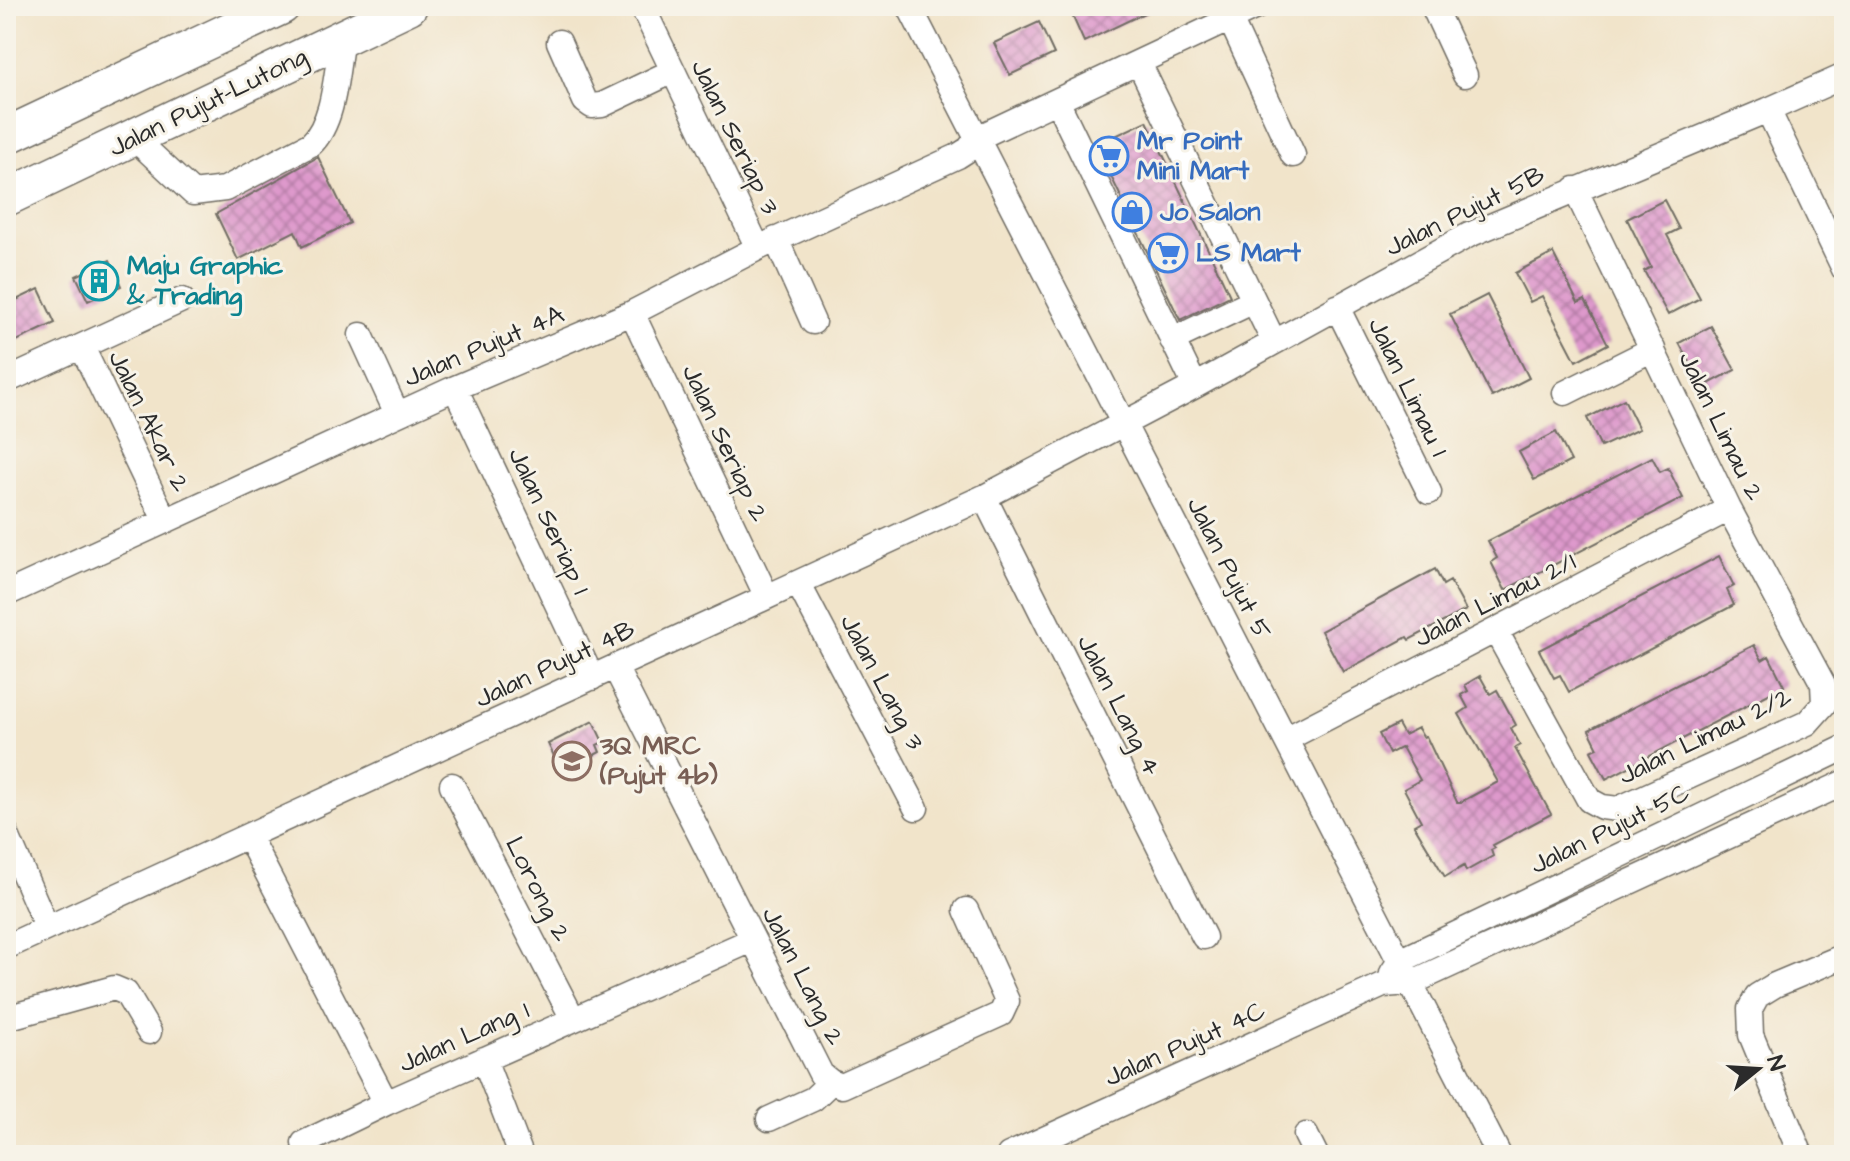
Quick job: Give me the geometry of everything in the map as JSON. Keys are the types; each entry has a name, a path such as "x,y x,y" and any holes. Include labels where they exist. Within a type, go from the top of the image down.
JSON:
{"highway":[{"name":"Jalan Pujut-Lutong","path":"6,136 244,14 282,6"},
{"name":"Jalan Pujut-Lutong","path":"6,198 409,6"}],"street":[{"name":"Jalan Seriap 3","path":"642,6 673,71 813,322"},
{"name":"Jalan Pujut 5","path":"909,6 1499,1155"},
{"name":"Jalan Pujut 4A","path":"6,594 397,414 632,313 767,244 958,156 969,149 977,138 1258,6"},
{"path":"1433,6 1465,75"},
{"path":"1230,19 1293,155"},
{"path":"134,138 193,193 225,189 311,144 319,136 327,123 342,38"},
{"path":"559,42 585,101 592,106 602,105 673,71"},
{"path":"1139,63 1274,342"},
{"name":"Jalan Pujut 5B","path":"1124,424 1469,235 1844,76"},
{"path":"1057,101 1195,386"},
{"path":"1768,110 1844,269"},
{"name":"Jalan Limau 2","path":"1575,189 1729,509 1823,684"},
{"name":"Jalan Akar 2","path":"6,381 182,300"},
{"path":"1172,340 1254,301"},
{"name":"Jalan Limau 1","path":"1337,307 1429,492"},
{"name":"Jalan Seriap 2","path":"632,313 767,597"},
{"path":"361,335 397,414"},
{"name":"Jalan Akar 2","path":"82,347 165,520"},
{"path":"1565,393 1653,349"},
{"name":"Jalan Seriap 1","path":"455,388 592,678"},
{"name":"Jalan Pujut 4B","path":"6,947 984,497 1124,424"},
{"name":"Jalan Lang 4","path":"984,497 1204,937"},
{"name":"Jalan Limau 2/1","path":"1286,739 1729,509"},
{"name":"Jalan Lang 3","path":"798,583 916,808"},
{"name":"Jalan Limau 2/2","path":"1496,631 1589,800 1602,807 1618,809 1807,723 1824,704 1823,684"},
{"name":"Jalan Lang 2","path":"615,667 821,1074 831,1082 842,1086 1001,1014 1007,1001 966,910"},
{"name":"Jalan Pujut 5C","path":"1400,961 1844,748"},
{"path":"1383,985 1411,983 1844,783"},
{"name":"Lorong 2","path":"452,785 573,1019"},
{"path":"6,833 47,928"},
{"name":"Jalan Lang 1","path":"248,836 386,1103 752,940"},
{"path":"1801,1155 1751,1035 1750,1009 1757,996 1775,985 1844,956"},
{"path":"1383,985 1400,961"},
{"name":"Jalan Pujut 4C","path":"1009,1155 1383,985"},
{"path":"6,1018 114,988 126,993 149,1032"},
{"path":"484,1059 521,1155"},
{"path":"769,1119 813,1099 831,1082"},
{"path":"304,1143 386,1103"}],"building":[{"path":"1068,6 1159,6 1084,42"},
{"path":"1039,22 1054,54 1010,75 994,43"},
{"path":"1147,121 1230,296 1180,320 1096,145"},
{"path":"318,157 350,223 302,247 295,231 238,260 216,214"},
{"path":"1664,200 1679,229 1667,235 1700,298 1668,315 1644,271 1651,267 1627,219"},
{"path":"1553,253 1578,303 1585,300 1608,344 1576,361 1542,296 1530,302 1515,273"},
{"name":"Maju Graphic & Trading","path":"110,260 121,286 88,301 76,276"},
{"path":"39,289 55,323 6,346 6,305"},
{"path":"1487,295 1529,378 1492,397 1450,314"},
{"path":"1711,326 1735,370 1703,387 1679,343"},
{"path":"1624,399 1639,429 1601,447 1587,418"},
{"path":"1556,432 1571,461 1534,480 1519,452"},
{"path":"1652,457 1660,472 1668,468 1683,498 1505,590 1491,562 1497,558 1488,541"},
{"path":"1719,556 1734,586 1727,590 1734,605 1569,692 1560,675 1554,678 1539,650"},
{"path":"1435,569 1443,585 1450,581 1466,610 1409,640 1407,637 1343,672 1321,631"},
{"path":"1754,645 1762,660 1769,656 1784,686 1606,779 1591,751 1598,748 1589,730"},
{"path":"1480,676 1490,694 1497,690 1516,725 1511,728 1520,745 1515,748 1551,814 1493,845 1493,856 1466,871 1464,866 1445,877 1414,825 1421,821 1404,789 1420,780 1402,747 1389,754 1379,734 1398,724 1404,735 1418,728 1423,737 1426,736 1457,802 1498,782 1459,714 1468,708 1461,695 1468,691 1465,685"},
{"path":"593,721 603,742 597,745 600,752 562,772 548,744"}],"place":[{"name":"Mr Point Mini Mart","path":"1109,156"},
{"name":"Jo Salon","path":"1132,212"},
{"name":"LS Mart","path":"1168,253"},
{"name":"Maju Graphic & Trading","path":"99,281"},
{"name":"3Q MRC (Pujut 4b)","path":"572,761"}]}
